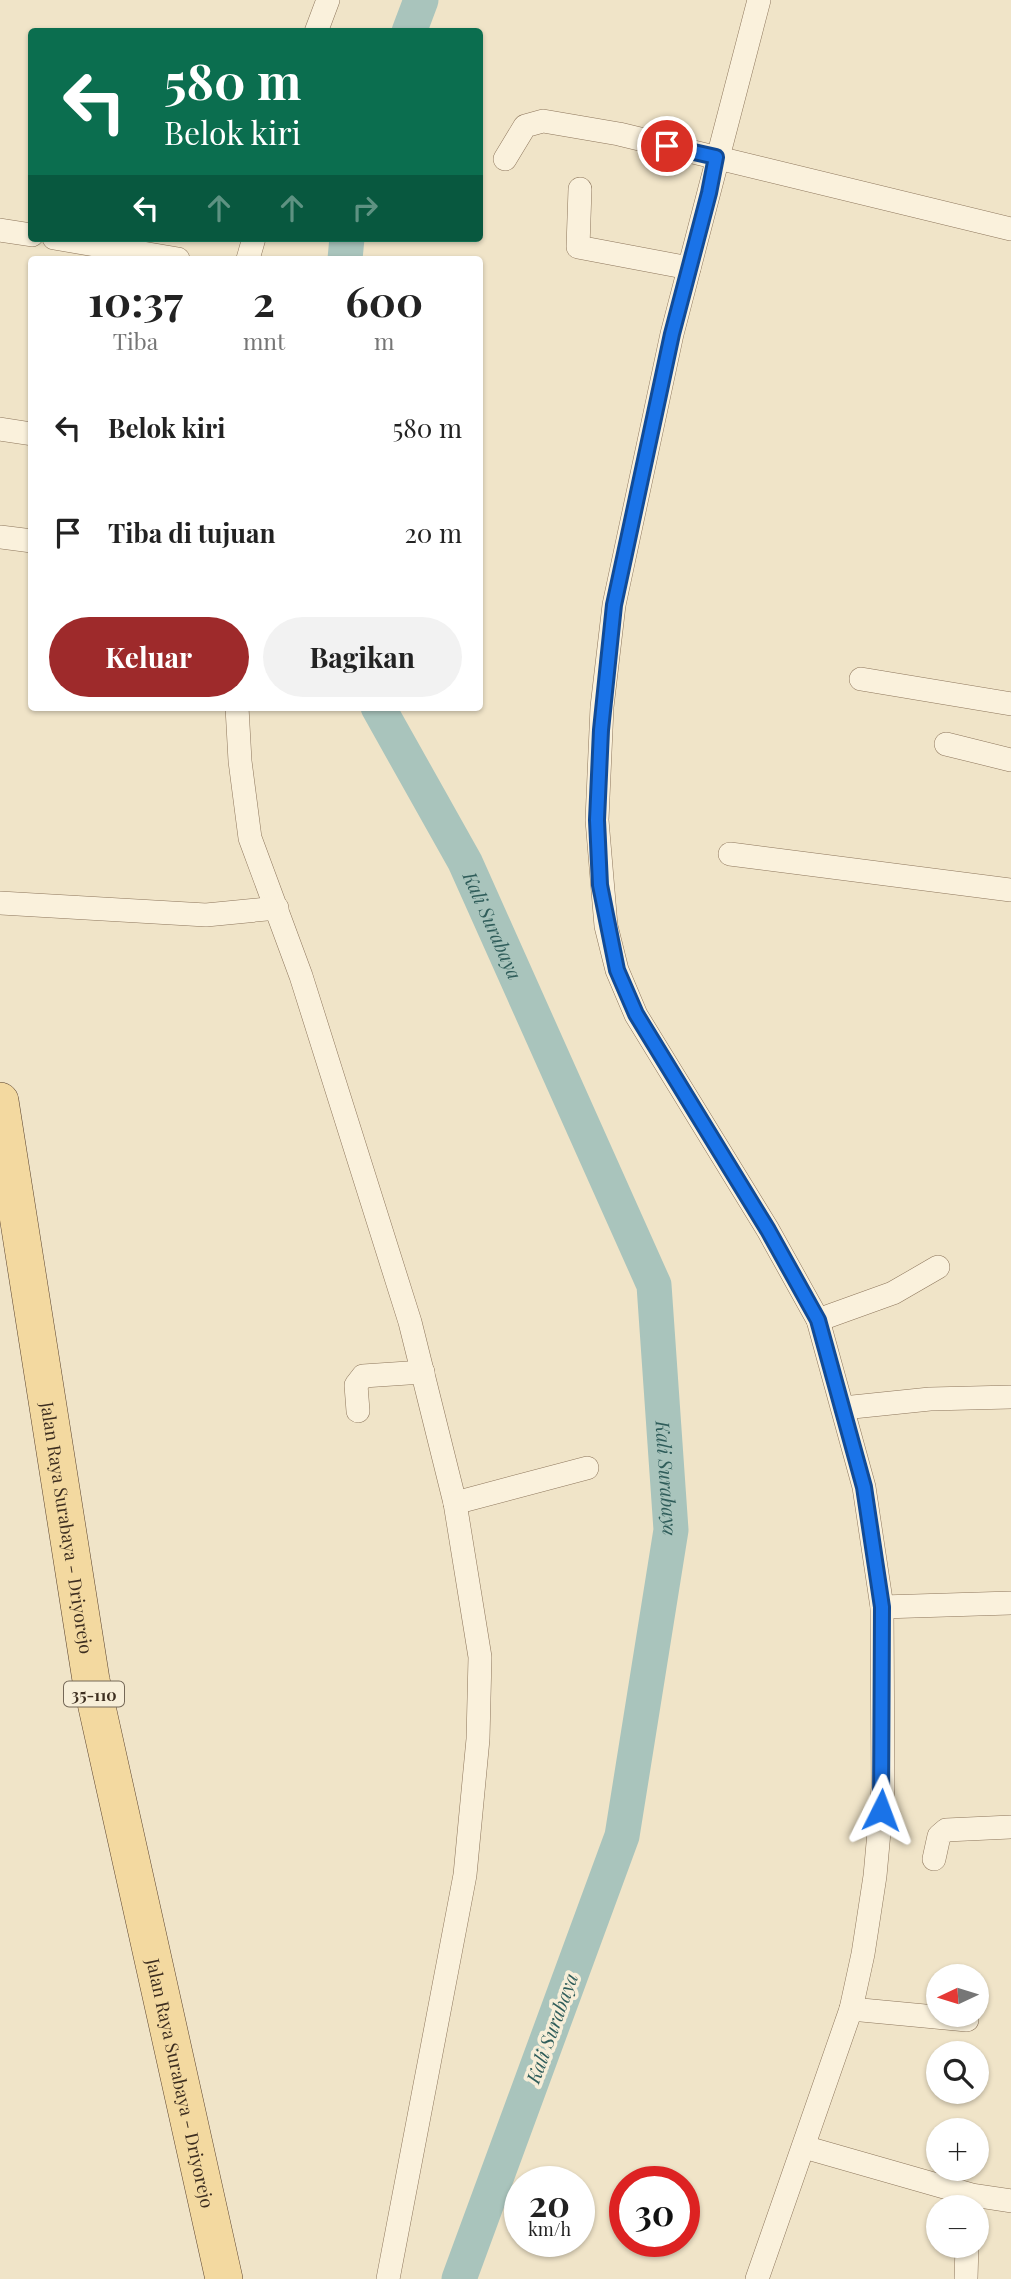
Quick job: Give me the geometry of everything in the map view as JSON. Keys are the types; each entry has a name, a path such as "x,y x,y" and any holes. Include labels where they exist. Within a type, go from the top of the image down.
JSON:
{"main road":[{"name":"Jalan Raya Surabaya - Driyorejo","path":"0,1101 91,1680 224,2279"}],"street":[{"path":"318,28 328,0"},
{"path":"757,2279 851,2009 875,1876 883,1788 882,1607 864,1487 818,1320 768,1230 636,1014 617,970 600,885 597,820 602,720 614,605 672,334 759,0"},
{"path":"505,159 525,126 543,121 619,134 1011,229"},
{"path":"580,189 578,247 690,268"},
{"path":"0,230 28,234"},
{"path":"78,242 160,256"},
{"path":"0,429 28,433"},
{"path":"0,537 28,540"},
{"path":"861,679 1011,704"},
{"path":"237,711 240,761 250,838 277,908 360,1159 423,1372 455,1503 480,1657 478,1740 465,1875 388,2279"},
{"path":"946,744 1011,760"},
{"path":"730,854 1011,890"},
{"path":"0,903 205,915 277,908"},
{"path":"818,1320 893,1293 938,1267"},
{"path":"358,1411 356,1385 363,1376 423,1372"},
{"path":"843,1408 930,1399 1011,1397"},
{"path":"455,1503 587,1468"},
{"path":"882,1607 1011,1603"},
{"path":"934,1859 939,1836 946,1830 1011,1827"},
{"path":"851,2009 926,2016"},
{"path":"804,2147 953,2195"},
{"path":"989,2201 1011,2201"},
{"path":"966,2279 967,2258"}],"waterway":[{"name":"Kali Surabaya","path":"410,28 421,0"},
{"name":"Kali Surabaya","path":"345,256 347,242"},
{"name":"Kali Surabaya","path":"380,711 465,862 654,1285 671,1530 622,1836 459,2279"}],"route":[{"path":"667,146 716,157 672,334 646,466 614,605 602,707 597,820 600,885 606,926 617,970 636,1014 768,1230 818,1320 864,1487 882,1607 881,1810"}]}
